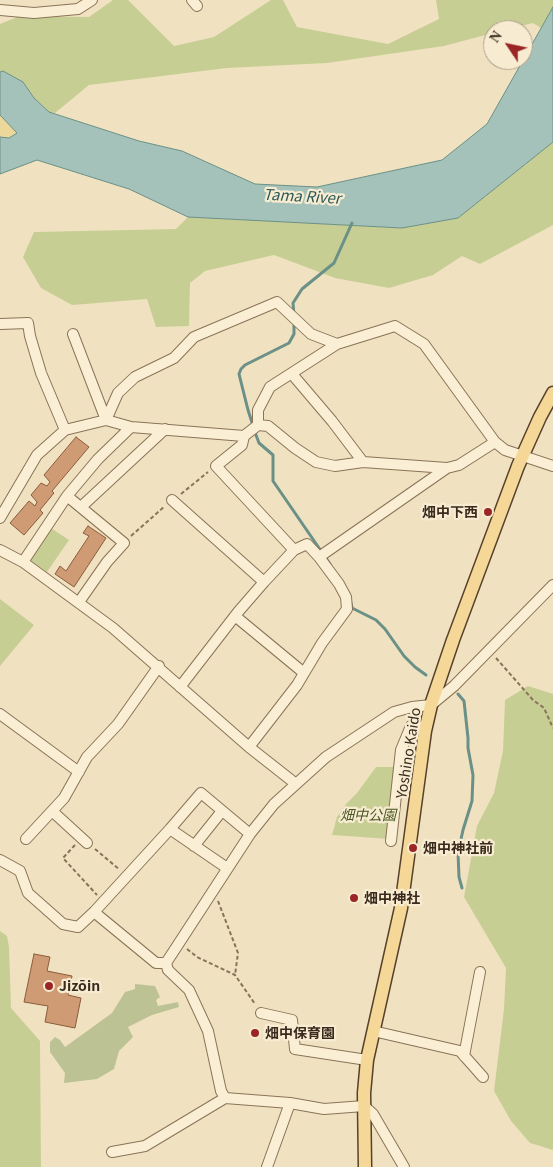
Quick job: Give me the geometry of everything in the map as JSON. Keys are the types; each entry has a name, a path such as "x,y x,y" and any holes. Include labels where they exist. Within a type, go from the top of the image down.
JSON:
{"main road":[{"name":"Yoshino Kaido","path":"364,1167 364,1106 367,1060 401,908 425,728 453,640 522,457 553,393"}],"street":[{"path":"0,10 34,13 78,9 92,0"},
{"path":"106,420 118,394 135,377 174,358 194,337 277,302 311,334 337,344"},
{"path":"0,324 28,323 41,373 64,430"},
{"path":"258,425 258,410 270,387 337,344 395,326 424,344 496,442 505,450 553,466"},
{"path":"73,334 106,420"},
{"path":"292,374 332,421 363,462"},
{"path":"0,518 37,455 64,430 106,420 131,427 244,436"},
{"path":"294,550 216,466 242,446 244,436 258,425 268,426 316,462 335,466 363,462 447,468"},
{"path":"23,562 67,496 98,459 131,427"},
{"path":"81,507 165,429"},
{"path":"323,554 447,468 459,464 496,442"},
{"path":"67,496 124,543 107,562 79,602"},
{"path":"172,500 264,582"},
{"path":"180,687 235,616 294,550 307,544 323,554 346,597 347,609 322,643 297,685 249,747"},
{"path":"0,550 23,562 113,628 249,747 296,784"},
{"path":"224,1098 220,1091 208,1031 189,990 168,970 166,963 216,885 250,834 274,804 326,757 394,712 412,707 431,705 454,686 490,651 553,585"},
{"path":"235,616 304,673"},
{"path":"26,839 64,798 87,758 118,724 158,666"},
{"path":"0,714 79,772"},
{"path":"391,841 401,750 411,726 425,728"},
{"path":"0,860 20,871 28,893 63,924 78,927 170,829 200,793 250,834"},
{"path":"52,811 84,840"},
{"path":"194,846 222,811"},
{"path":"170,829 227,868"},
{"path":"94,912 156,963 166,963"},
{"path":"464,1056 480,972"},
{"path":"261,1013 292,1020 295,1049 367,1060"},
{"path":"373,1031 460,1051 483,1077"},
{"path":"112,1152 145,1146 224,1098 290,1103 324,1109 364,1106 373,1114 404,1167"},
{"path":"267,1167 290,1103"}],"path":[{"path":"490,651 533,700 544,708 553,728"},
{"path":"103,902 63,858 84,840 127,876"},
{"path":"216,885 217,900 238,953 235,975"},
{"path":"179,943 197,957 235,975 261,1013"}],"green space":[{"path":"113,0 128,0 174,46 214,37 271,0 283,0 297,27 388,44 439,19 436,0 553,0 553,7 541,28 533,23 533,20 483,20 483,36 444,46 327,63 227,68 89,85 55,113 49,112 34,98 23,82 3,71 0,72 0,24 20,16 89,17"},
{"path":"553,142 553,225 480,264 462,256 433,275 389,288 335,278 274,255 205,271 190,283 189,326 156,327 147,299 72,305 41,288 23,257 34,232 176,229 188,217 402,228 458,218"},
{"path":"51,528 69,540 47,572 29,559"},
{"path":"0,599 34,625 0,666"},
{"path":"528,686 553,694 553,1150 530,1143 511,1121 494,1091 504,1009 506,968 464,897 477,826 494,793 503,751 505,700"},
{"name":"畑中公園","path":"376,767 398,767 389,839 332,835 337,817"},
{"path":"0,931 7,936 9,947 11,1008 40,1041 41,1167 0,1167"},
{"path":"135,984 155,986 160,997 156,1000 158,1006 178,1002 179,1007 152,1015 128,1027 133,1037 119,1051 114,1069 97,1079 64,1083 65,1073 50,1052 50,1042 55,1037 65,1047 112,1013 125,992 135,989"}],"sand":[{"path":"0,115 17,133 9,138 0,137"}],"water":[{"name":"Tama River","path":"553,7 553,142 458,218 402,228 188,217 129,189 37,160 0,174 0,137 9,138 17,133 0,115 0,72 3,71 23,82 34,98 49,112 139,141 182,151 255,184 317,187 442,160 487,124 517,70 533,70 533,42"}],"building":[{"path":"76,437 89,447 52,491 54,493 40,510 43,513 24,535 10,523 29,501 35,506 37,502 31,495 41,483 47,486 50,482 44,475"},
{"path":"88,526 106,538 74,587 55,574 60,566 66,571 89,536 83,533"},
{"name":"Jizōin","path":"34,954 50,957 47,971 72,976 68,995 81,998 75,1028 45,1022 48,1006 24,1002"}],"waterway":[{"path":"294,315 293,303 302,289 334,263 352,223"},
{"path":"294,321 294,334 289,343 245,365 239,374 259,443 273,455 273,481 330,564"},
{"path":"351,603 352,608 376,620 385,629 404,656 426,675"},
{"path":"458,694 464,701 468,748 473,775 472,801 458,853 459,877 462,888"}],"place":[{"name":"畑中下西","path":"488,512"},
{"name":"畑中神社前","path":"413,848"},
{"name":"畑中神社","path":"354,898"},
{"name":"Jizōin","path":"49,986"},
{"name":"畑中保育園","path":"255,1033"}]}
